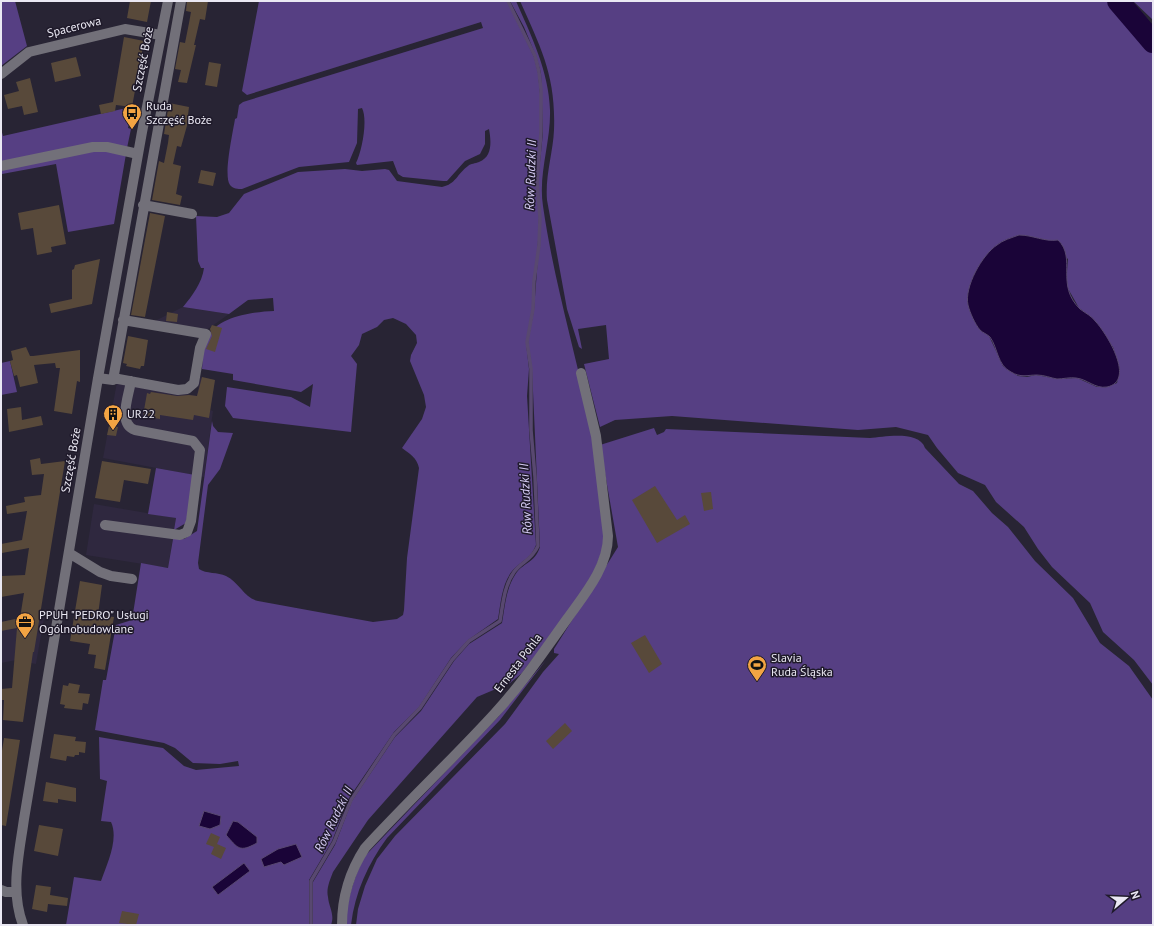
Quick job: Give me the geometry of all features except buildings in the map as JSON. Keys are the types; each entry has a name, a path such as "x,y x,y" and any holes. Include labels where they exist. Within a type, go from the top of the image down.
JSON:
{"street":[{"name":"Szczęść Boże","path":"23,925 16,905 15,892 24,819 98,378 138,154 168,1"},
{"path":"113,378 181,1"},
{"name":"Spacerowa","path":"1,74 29,52 51,46 125,29 161,35"},
{"path":"1,166 93,147 107,147 138,154"},
{"path":"143,205 192,214"},
{"path":"98,378 113,380 113,378 178,390 191,387 194,383 200,348 206,334 123,320"},
{"name":"Ernesta Pohla","path":"342,925 344,896 347,885 355,864 365,848 507,700 541,658 591,586 604,560 608,545 608,536 598,451 581,374"},
{"path":"105,525 180,535 187,532 191,521 200,450 193,442 136,430 129,426 125,418 132,381"},
{"path":"69,553 100,572 111,576 132,579"},
{"path":"1,890 6,892 15,892"}],"shaded area":[{"path":"1,1 15,1 27,46 1,66"},
{"path":"259,1 507,1 534,57 538,73 540,94 540,132 536,182 539,218 537,263 533,282 532,310 526,343 529,369 527,396 536,545 530,556 515,568 507,579 498,619 468,640 451,658 419,707 394,732 349,798 332,841 309,880 309,925 66,925 74,877 101,881 113,844 114,836 111,822 101,821 107,781 100,779 99,737 163,748 184,766 196,770 239,766 238,761 220,764 193,763 175,748 164,743 95,730 103,680 106,680 116,625 132,620 141,563 168,568 173,539 184,539 197,531 212,421 213,426 218,432 233,433 220,469 208,485 198,563 199,569 205,572 226,576 235,582 249,597 258,601 373,622 397,619 403,615 407,558 419,468 415,459 402,448 422,419 426,407 424,395 410,361 411,355 417,343 416,335 406,324 393,318 384,320 377,327 362,334 359,345 351,356 357,364 351,432 233,418 225,406 227,387 291,397 310,407 313,384 301,392 233,380 233,374 202,369 205,341 212,331 227,320 246,314 274,311 273,298 248,300 229,314 183,307 199,284 204,268 201,268 198,261 196,216 217,217 229,213 244,194 298,172 345,169 362,171 385,169 389,170 397,181 442,187 447,186 469,165 484,160 490,148 489,129 485,131 485,144 480,154 465,161 447,181 403,177 398,174 393,161 357,165 356,163 362,143 364,128 364,113 362,108 358,109 357,143 349,162 299,167 242,189 237,189 230,185 228,180 228,164 235,119 237,118 239,105 243,102 483,28 481,22 247,95 242,91"},
{"path":"510,1 516,1 528,27 543,68 549,96 550,122 542,182 543,206 558,284 591,428 605,536 601,554 594,572 584,590 522,673 510,683 477,697 368,820 333,872 328,888 332,914 331,925 313,925 313,882 335,845 352,801 395,737 421,711 454,661 469,644 502,623 506,598 512,580 521,568 532,560 540,547 532,369 528,342 534,310 541,218 538,182 543,132 541,73 536,56 524,27"},
{"path":"520,1 1116,1 1153,43 1153,685 1134,660 1103,632 1090,603 1052,567 1024,527 996,502 985,485 958,473 928,435 896,427 858,430 672,416 615,420 600,427 584,364 609,359 606,325 578,329 582,349 579,347 567,309 547,200 547,182 554,130 554,111 550,78 541,48","holes":["1039,238 1049,241 1068,259 1066,285 1079,308 1087,314 1113,347 1120,369 1117,383 1107,387 1097,387 1077,378 1058,379 1036,375 1027,377 1018,376 1003,366 989,336 980,330 968,304 968,294 977,270 985,258"]},
{"path":"1133,1 1153,1 1153,20"},
{"path":"122,109 135,111 132,118 130,118 128,128 131,129 127,148 1,162 1,129 3,136"},
{"path":"94,150 126,154 114,224 68,232 56,164 2,174 1,169"},
{"path":"1019,235 1048,240 1058,240 1063,247 1067,263 1067,281 1073,300 1080,309 1090,316 1101,328 1112,346 1119,367 1119,376 1115,383 1107,387 1099,387 1076,378 1057,379 1040,375 1024,376 1015,374 1006,369 1000,361 993,341 978,328 968,305 967,298 971,281 980,264 991,250 1007,239"},
{"path":"183,307 229,314 205,331 151,323"},
{"path":"10,361 17,392 1,395 1,363"},
{"path":"200,377 215,380 210,410 213,411 204,477 103,458 117,382 197,396"},
{"name":"Slavia Ruda Śląska","path":"654,428 657,435 664,432 666,429 870,438 892,436 909,437 921,442 959,484 973,491 992,513 1008,527 1035,561 1073,598 1100,643 1129,666 1153,700 1153,925 356,925 358,909 365,886 377,859 395,836 505,724 543,672 559,654 554,653 554,649 618,547 600,445"},
{"path":"156,468 195,475 186,523 174,530 176,518 148,514"},
{"path":"94,504 176,518 168,568 86,555"},
{"path":"29,616 44,618 36,664 16,660 1,663 1,622"},
{"path":"546,660 500,720 387,838 368,868 363,879 356,901 351,925 346,925 347,907 351,890 364,857 498,717"},
{"path":"204,811 221,816 220,825 210,829 199,826"},
{"path":"233,821 238,822 257,837 257,843 246,848 239,848 236,846 226,835"},
{"path":"296,844 302,857 284,865 281,862 264,867 261,859 278,849"},
{"path":"244,863 250,871 218,895 212,887"}],"waterway":[{"name":"Rów Rudzki II","path":"311,925 311,881 334,842 351,800 394,735 420,708 452,660 469,641 500,621 504,595 511,577 517,568 532,555 538,546 531,430 531,369 527,342 533,309 534,281 539,245 540,218 537,182 541,132 541,90 535,56 508,1"},
{"path":"1118,1 1153,42"}],"place":[{"name":"Ruda Szczęść Boże","path":"132,130"},
{"name":"UR22","path":"113,431"},
{"name":"PPUH \"PEDRO\" Usługi Ogólnobudowlane","path":"25,639"},
{"name":"Slavia Ruda Śląska","path":"757,682"}]}
